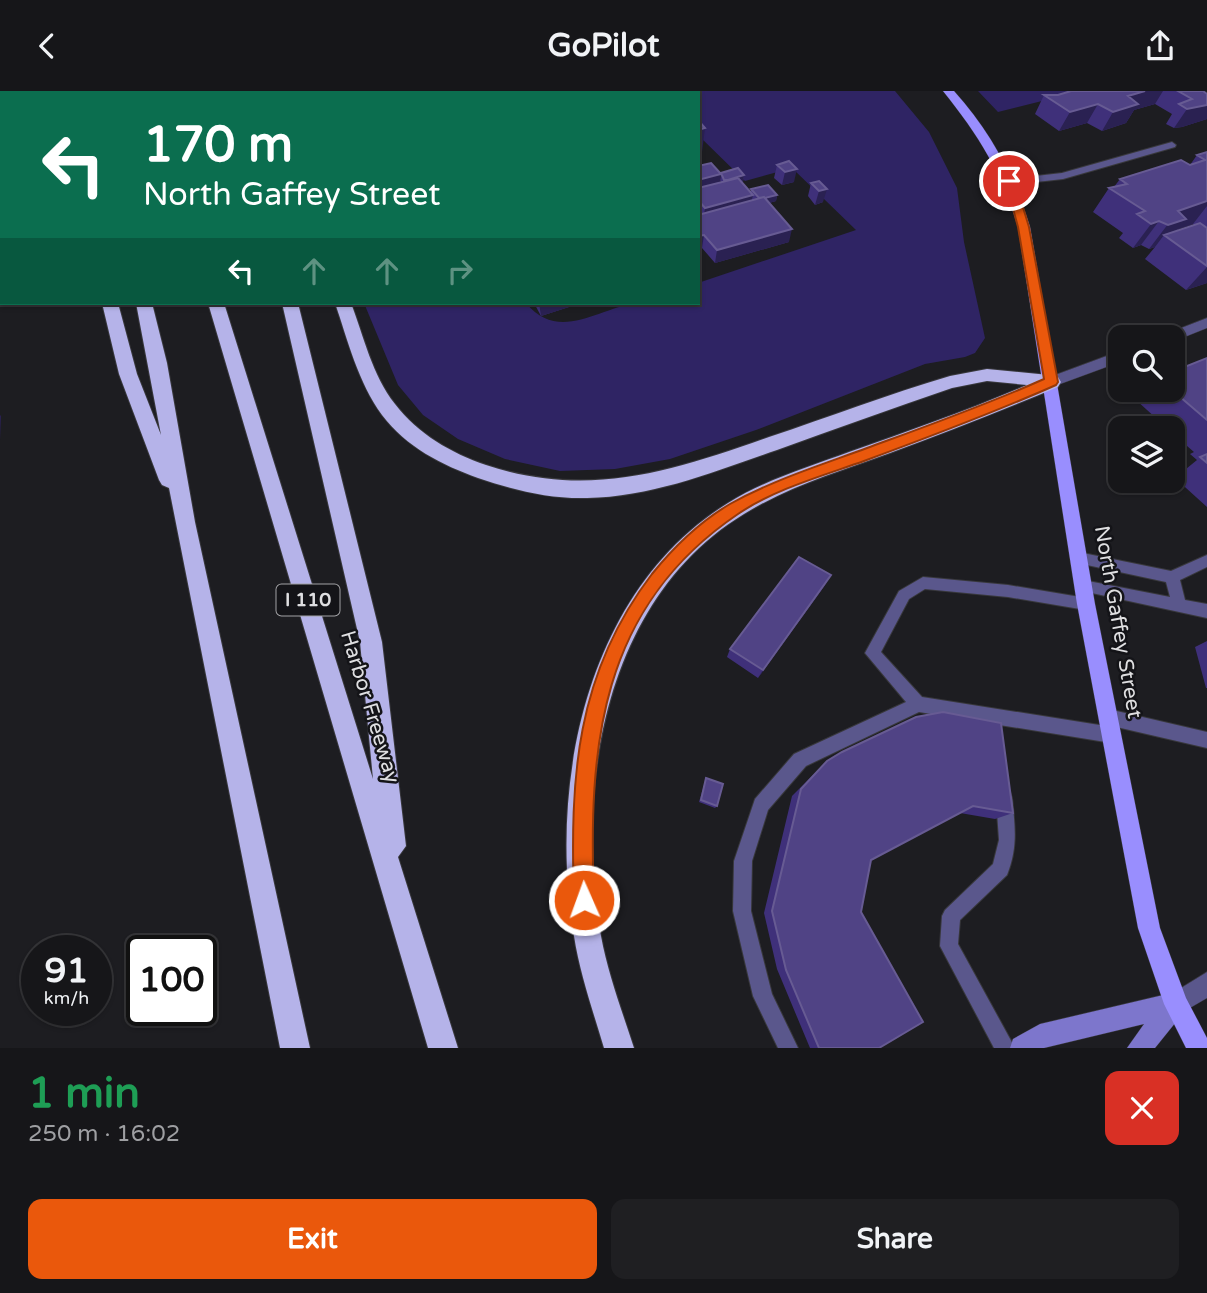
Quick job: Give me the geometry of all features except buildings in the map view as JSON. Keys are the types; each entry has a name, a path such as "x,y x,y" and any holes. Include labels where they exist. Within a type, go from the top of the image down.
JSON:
{"highway":[{"path":"111,305 128,374 185,521"},
{"path":"144,305 158,362 185,521 295,1048"},
{"name":"Harbor Freeway","path":"217,305 443,1048"},
{"path":"290,305 371,642 399,897"},
{"path":"345,305 372,385 405,429 446,458 494,477 550,488 601,490 655,484 950,382 987,375 1052,382"},
{"path":"619,1048 585,922 582,834 586,757 597,700 612,657 632,614 677,555 733,510 783,484 981,412 1052,382"}],"main road":[{"name":"North Gaffey Street","path":"948,91 982,132 1009,181 1024,227 1052,382 1078,558 1149,928 1176,1005 1199,1048"},
{"path":"1022,1048 1041,1036 1176,1005"},
{"path":"1139,1048 1176,1005"}],"street":[{"path":"1185,331 1207,323"},
{"path":"1052,382 1108,361"},
{"path":"1176,1005 1207,984"}],"lane":[{"path":"1009,181 1063,176 1171,145"},
{"path":"1078,558 1172,577 1207,561"},
{"path":"1172,577 1179,606"},
{"path":"1207,611 1085,595 923,583 904,595 872,653 918,704 997,723 1110,726 1207,740"},
{"path":"788,1048 763,996 742,911 743,861 761,805 800,760 918,704"},
{"path":"1003,785 1008,840 1001,869 951,916 949,946 1005,1048"}],"shaded area":[{"path":"700,91 895,91 929,132 957,188 964,242 985,338 975,353 925,364 756,430 670,459 615,469 560,471 505,459 458,439 423,415 398,385 365,305 528,305 539,315 552,321 565,322 627,305 700,305 700,282 856,230 792,168 745,181 700,137"},
{"path":"978,91 1082,91 998,112"}],"route":[{"path":"584,900 582,834 586,757 597,700 612,657 632,614 677,555 703,531 733,510 783,484 981,412 1052,382 1024,227 1009,181"}]}
